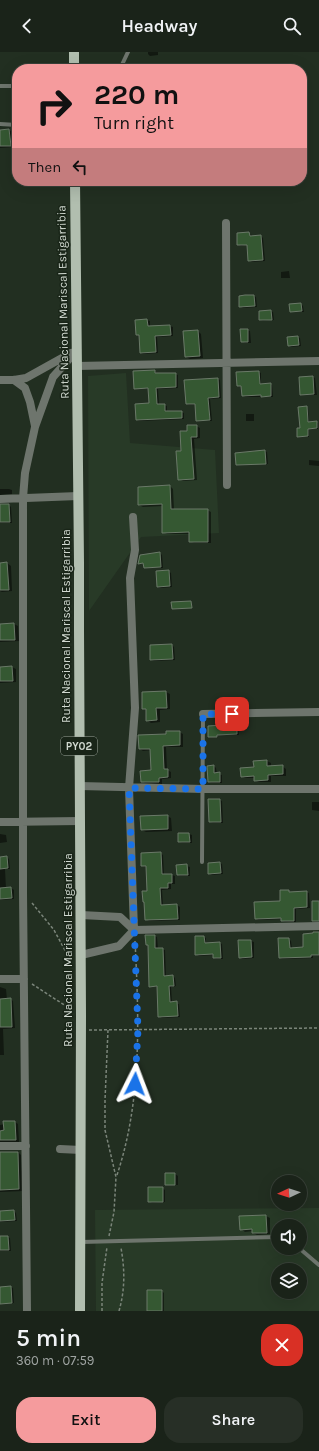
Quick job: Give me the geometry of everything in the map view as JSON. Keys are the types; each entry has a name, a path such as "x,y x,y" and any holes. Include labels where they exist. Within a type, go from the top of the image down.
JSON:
{"main road":[{"path":"74,52 74,64"},
{"name":"Ruta Nacional Mariscal Estigarribia","path":"75,186 82,1016 80,1311"}],"street":[{"path":"226,223 227,485"},
{"path":"0,380 26,378 76,350"},
{"path":"27,1311 23,892 24,473 35,427 53,377 76,350"},
{"path":"77,366 319,361"},
{"path":"14,380 24,388 30,402 35,427"},
{"path":"0,499 78,496"},
{"path":"81,960 119,946 134,930 129,788 135,708 130,578 135,550 133,517"},
{"path":"203,714 319,712"},
{"path":"80,786 203,789 319,789"},
{"path":"0,822 80,821"},
{"path":"81,915 120,917 134,930 319,926"},
{"path":"0,979 24,978"},
{"path":"0,1146 26,1146"},
{"path":"60,1149 81,1150"}],"lane":[{"path":"122,64 128,52"},
{"path":"0,86 12,86"},
{"path":"0,124 12,125"},
{"path":"202,862 203,714"},
{"path":"81,1242 271,1237"},
{"path":"307,1255 319,1265"}],"path":[{"path":"23,892 54,930 67,954 81,960"},
{"path":"102,1311 102,1283 114,1212 116,1177 125,1151 134,1097 138,1030 134,930"},
{"path":"24,978 82,1016"},
{"path":"81,1030 319,1028"},
{"path":"108,1030 105,1130 116,1177"},
{"path":"119,1311 123,1296 124,1274 120,1240"}],"shaded area":[{"path":"126,373 130,443 215,450 219,533 141,537 89,611 88,376"},
{"path":"271,1208 271,1211 307,1211 307,1208 319,1208 319,1311 96,1311 95,1210"}],"building":[{"path":"9,129 11,146 0,146 0,130"},
{"path":"249,232 250,236 261,235 263,260 248,261 247,245 237,245 237,233"},
{"path":"254,295 255,306 239,307 239,296"},
{"path":"301,303 302,311 290,312 289,304"},
{"path":"271,310 272,320 259,320 259,311"},
{"path":"147,319 148,326 170,325 171,335 155,336 156,352 140,353 139,335 136,335 135,320"},
{"path":"240,329 248,329 248,342 241,342"},
{"path":"198,330 200,356 185,357 183,331"},
{"path":"298,336 299,345 288,346 287,337"},
{"path":"155,370 155,373 176,373 176,387 156,388 157,404 165,404 165,411 182,411 182,418 136,420 135,404 149,403 148,388 134,389 133,371"},
{"path":"259,371 260,384 271,383 271,396 242,396 241,386 237,386 236,372"},
{"path":"313,376 314,394 300,395 299,377"},
{"path":"218,378 219,397 208,398 210,420 196,421 195,404 186,404 184,380"},
{"path":"307,406 308,422 317,421 317,428 308,429 308,436 297,437 297,428 300,428 298,407"},
{"path":"187,425 197,425 197,437 191,437 194,479 178,480 176,451 181,451 180,431 187,431"},
{"path":"265,450 266,464 236,465 235,453"},
{"path":"170,485 171,509 208,509 208,542 189,542 189,532 162,533 162,504 138,505 138,487"},
{"path":"0,504 9,504 10,522 0,522"},
{"path":"160,552 161,567 144,568 143,563 138,564 140,555"},
{"path":"7,562 9,590 0,590 0,563"},
{"path":"169,570 170,586 157,587 156,571"},
{"path":"191,601 192,608 172,609 171,602"},
{"path":"14,623 15,640 0,640 0,624"},
{"path":"172,644 173,659 150,660 150,645"},
{"path":"12,666 13,681 0,681 0,667"},
{"path":"166,691 167,708 156,708 157,720 146,721 146,709 142,709 142,692"},
{"path":"237,724 237,734 208,737 208,726"},
{"path":"166,731 180,731 180,745 163,746 164,769 168,769 168,777 159,778 159,782 141,782 140,771 151,770 150,749 139,749 138,735 166,734"},
{"path":"267,760 267,766 283,765 283,774 268,775 268,780 254,781 254,776 241,777 240,768 254,767 253,761"},
{"path":"214,765 214,773 220,772 220,782 208,782 207,766"},
{"path":"208,799 220,799 221,822 209,822"},
{"path":"168,815 168,829 141,830 140,816"},
{"path":"178,833 189,833 190,842 178,842"},
{"path":"161,852 162,874 172,874 172,883 168,883 168,888 160,888 161,905 177,904 178,919 145,920 142,891 147,891 146,866 141,866 141,853"},
{"path":"7,856 8,868 0,869 0,857"},
{"path":"220,862 221,873 208,874 208,863"},
{"path":"187,864 188,875 177,875 176,865"},
{"path":"11,887 12,898 0,899 0,888"},
{"path":"280,890 289,890 289,892 307,891 307,907 294,908 294,921 281,921 281,918 255,919 254,902 280,901"},
{"path":"312,901 319,901 319,921 312,921"},
{"path":"319,932 319,955 311,955 311,957 279,958 278,938 289,938 290,948 303,947 303,934"},
{"path":"145,935 155,935 155,948 163,948 164,976 173,975 174,986 169,986 170,1002 177,1001 178,1016 158,1017 157,986 149,987 148,945 146,945"},
{"path":"195,936 204,936 205,943 220,942 221,958 213,958 213,954 195,955"},
{"path":"238,940 251,940 252,957 239,958"},
{"path":"11,998 12,1027 0,1027 0,999"},
{"path":"3,1121 15,1121 16,1140 0,1140 0,1131 4,1130"},
{"path":"0,1152 18,1152 19,1189 0,1190"},
{"path":"165,1173 175,1173 175,1185 165,1185"},
{"path":"148,1187 163,1187 163,1202 148,1202"},
{"path":"14,1210 15,1220 0,1221 0,1211"},
{"path":"266,1215 267,1233 252,1233 252,1229 240,1230 239,1216"},
{"path":"0,1236 8,1236 9,1250 0,1250"},
{"path":"11,1286 12,1303 0,1304 0,1287"},
{"path":"147,1290 162,1290 162,1311 147,1311"}],"route":[{"path":"135,1084 138,1030 137,977 129,788 203,789 203,714 232,714"}]}
